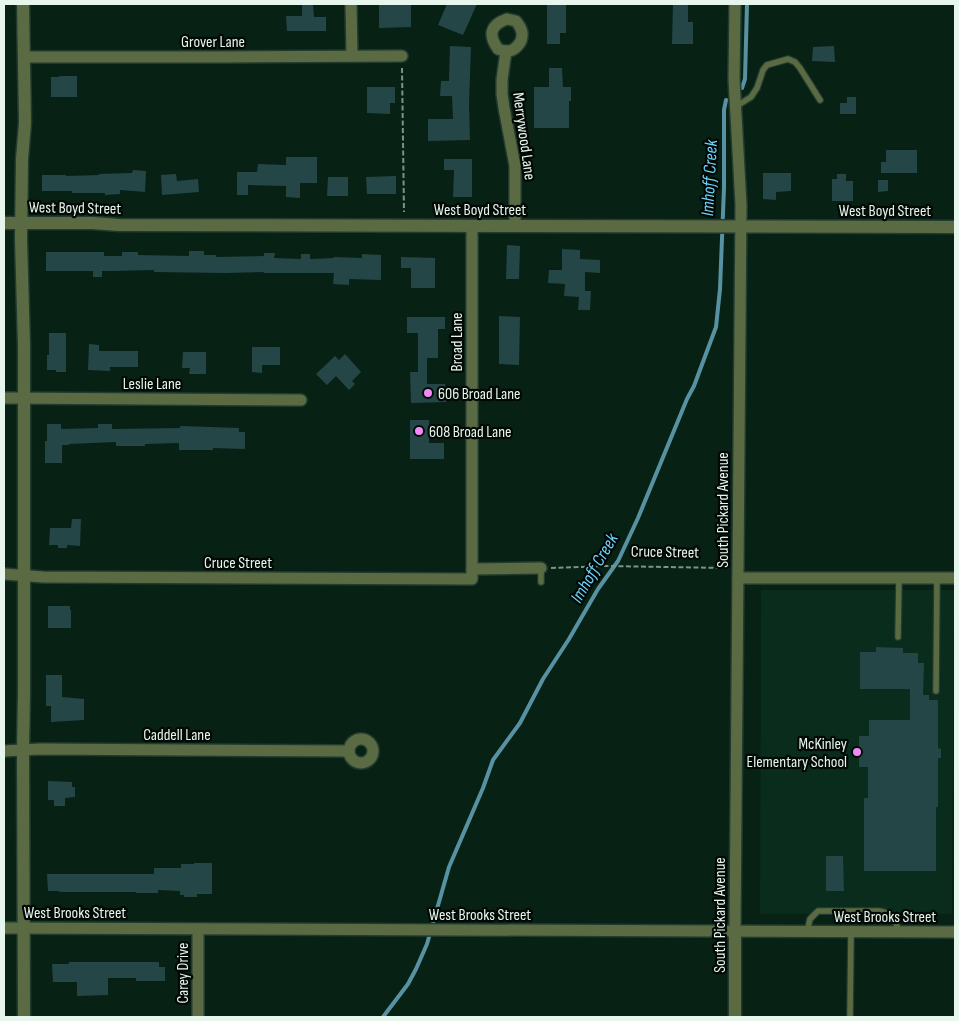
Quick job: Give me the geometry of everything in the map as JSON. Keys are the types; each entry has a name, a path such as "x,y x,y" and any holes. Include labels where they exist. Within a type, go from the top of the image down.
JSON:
{"street":[{"path":"23,4 25,123 22,159 21,223 24,398 24,693 22,751 24,1017"},
{"path":"351,4 352,56"},
{"name":"South Pickard Avenue","path":"735,4 734,79 741,205 737,226 738,573 735,1017"},
{"name":"Merrywood Lane","path":"506,51 502,94 515,166 515,226"},
{"name":"Grover Lane","path":"24,57 402,56"},
{"name":"West Boyd Street","path":"4,223 119,225 955,227"},
{"name":"Broad Lane","path":"472,226 472,574"},
{"name":"Leslie Lane","path":"4,398 300,400"},
{"name":"Cruce Street","path":"4,574 52,577 472,574 541,568"},
{"path":"738,573 955,578"},
{"name":"Caddell Lane","path":"4,751 349,751"},
{"name":"West Brooks Street","path":"4,928 955,932"},
{"name":"Carey Drive","path":"198,929 198,1017"}],"lane":[{"path":"735,107 751,97 767,65 788,59 795,62 800,68 820,100"},
{"path":"541,568 541,582"},
{"path":"898,638 899,578"},
{"path":"936,691 937,578"},
{"path":"807,932 810,919 818,911 885,911 892,916 899,932"},
{"path":"850,1017 851,932"}],"path":[{"path":"402,56 404,212"},
{"name":"Cruce Street","path":"541,568 629,566 738,573"}],"shaded area":[{"name":"McKinley Elementary School","path":"761,590 954,590 952,914 760,914"}],"building":[{"path":"447,4 477,4 463,35 438,25"},
{"path":"547,4 566,4 566,33 560,33 560,44 547,44"},
{"path":"673,4 688,4 688,22 693,22 693,44 672,44"},
{"path":"302,5 313,5 314,17 326,17 326,31 287,31 286,16 302,16"},
{"path":"379,5 411,5 411,27 379,28"},
{"path":"450,46 471,47 470,140 428,141 428,119 453,119 452,96 440,96 441,81 449,81"},
{"path":"834,46 835,62 812,61 813,47"},
{"path":"549,68 562,68 563,87 571,87 569,128 534,128 534,87 549,87"},
{"path":"77,76 77,97 51,97 51,77"},
{"path":"367,87 395,87 395,103 390,103 390,114 367,113"},
{"path":"847,97 856,97 856,114 840,114 840,103 847,103"},
{"path":"886,150 917,150 917,173 881,173 881,162 886,162"},
{"path":"286,157 317,157 317,183 300,183 300,198 286,197 286,186 248,185 248,195 237,195 237,172 257,172 258,164 286,165"},
{"path":"444,159 472,159 472,197 453,197 454,170 444,170"},
{"path":"133,170 146,171 145,192 120,190 120,194 105,195 105,193 42,191 42,175 99,175 132,173"},
{"path":"763,173 791,173 791,191 776,192 776,200 763,199"},
{"path":"176,174 177,181 198,179 199,192 162,195 161,175"},
{"path":"837,174 846,174 846,181 853,181 853,201 832,201 832,179 837,179"},
{"path":"396,176 396,194 367,194 366,177"},
{"path":"328,177 348,177 348,196 327,196"},
{"path":"878,180 888,180 888,191 878,192"},
{"path":"507,245 520,246 519,279 506,279"},
{"path":"562,249 580,250 580,259 600,260 600,273 585,272 585,291 591,291 590,310 578,310 579,297 564,296 565,284 548,283 549,270 562,270"},
{"path":"189,251 204,251 204,255 216,255 216,257 264,256 264,253 275,253 274,258 301,259 301,254 310,254 310,259 334,257 362,258 362,254 381,255 381,280 349,279 349,285 333,284 334,273 154,272 154,270 102,271 102,277 93,277 93,271 46,271 46,252 104,252 104,256 122,256 122,252 138,252 138,255 189,256"},
{"path":"401,257 435,258 435,288 411,288 411,268 401,268"},
{"path":"499,316 520,317 519,365 499,364"},
{"path":"407,317 445,317 445,329 438,329 438,358 427,358 427,384 445,384 446,402 411,403 410,372 418,372 418,333 407,333"},
{"path":"49,333 66,333 66,372 47,370"},
{"path":"89,344 99,345 99,351 138,351 138,367 110,367 110,371 88,370"},
{"path":"252,347 280,347 280,365 262,365 262,373 252,372"},
{"path":"183,352 206,352 206,374 189,374 190,368 182,368"},
{"path":"345,354 361,372 352,381 355,384 349,390 336,376 327,385 316,374 335,356 339,360"},
{"name":"608 Broad Lane","path":"410,420 429,420 429,443 444,443 444,459 410,459"},
{"path":"47,424 61,424 61,429 98,428 98,424 112,424 112,429 180,428 180,426 239,428 239,432 245,432 245,449 179,450 179,443 145,444 145,446 116,446 116,442 69,444 62,445 62,463 45,463"},
{"path":"72,519 81,519 80,546 67,545 67,548 58,548 58,545 49,545 50,528 71,528"},
{"path":"48,606 70,606 71,628 48,628"},
{"path":"876,647 903,648 903,653 918,653 918,663 924,663 923,695 929,695 929,700 938,700 938,748 941,749 941,758 938,758 936,871 864,871 864,798 868,798 868,767 859,767 859,736 869,736 869,720 910,720 910,689 860,689 860,652 876,652"},
{"path":"46,675 62,675 62,697 84,699 84,720 51,722 51,706 46,706"},
{"path":"48,781 72,782 72,787 75,787 75,797 65,798 65,806 54,806 54,800 48,800"},
{"path":"826,856 843,856 844,891 826,891"},
{"path":"212,863 212,894 197,894 197,897 184,897 184,895 180,895 180,891 158,890 158,893 48,891 47,874 154,874 154,868 181,868 181,864"},
{"path":"69,962 159,962 159,967 165,967 165,981 136,981 136,978 108,978 108,995 77,996 77,982 53,982 52,964 69,964"}],"waterway":[{"name":"Imhoff Creek","path":"742,88 745,79 747,4"},
{"name":"Imhoff Creek","path":"383,1017 408,984 427,944 449,867 493,760 520,723 543,679 598,589 618,561 694,386 716,327 720,289 724,188 724,110 726,100"}],"place":[{"name":"606 Broad Lane","path":"428,393"},
{"name":"608 Broad Lane","path":"419,431"},
{"name":"McKinley Elementary School","path":"857,752"}]}
